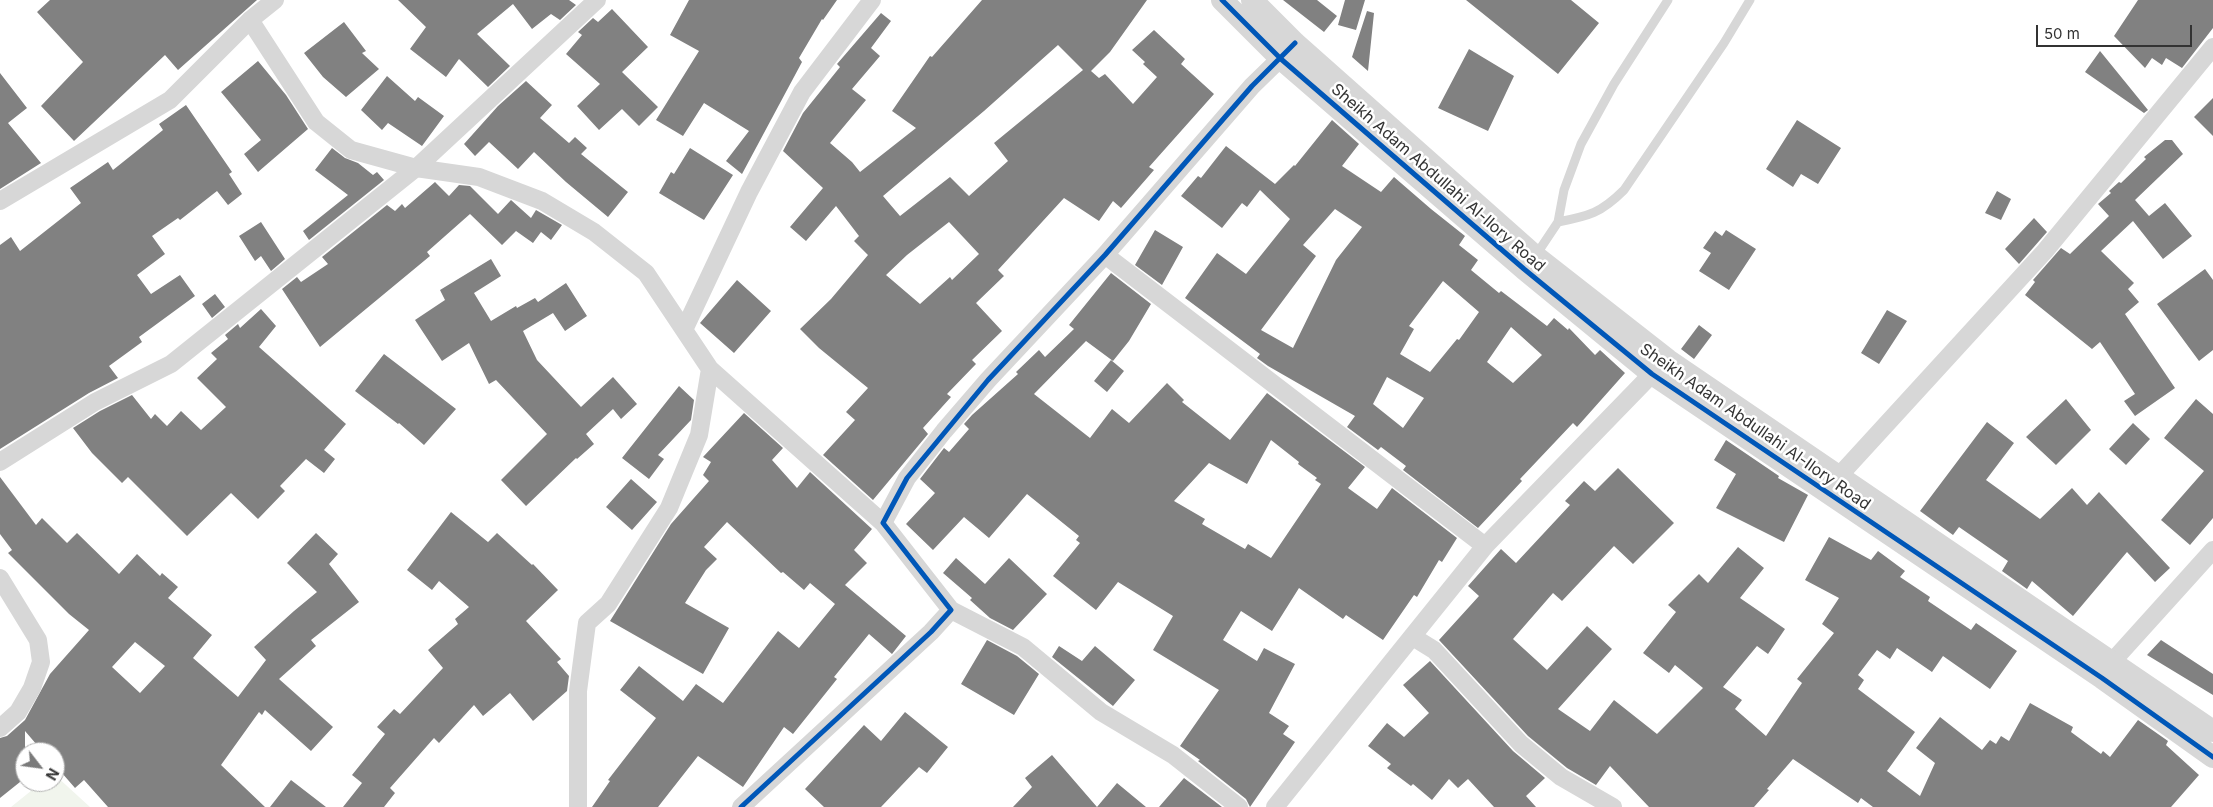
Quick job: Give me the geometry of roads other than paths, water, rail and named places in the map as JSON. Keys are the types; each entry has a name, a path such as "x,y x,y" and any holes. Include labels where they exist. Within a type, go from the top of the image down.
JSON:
{"street":[{"path":"0,201 170,100 250,20 274,0"},
{"path":"0,462 95,402 171,364 416,168 597,0"},
{"path":"684,330 749,192 802,92 872,0"},
{"name":"Sheikh Adam Abdullahi Al-Ilory Road","path":"1222,0 1288,51 1535,256 1668,360 2213,731"},
{"name":"Sheikh Adam Abdullahi Al-Ilory Road","path":"1252,0 1288,51 1524,269 1652,374 2102,678 2213,757"},
{"path":"250,20 316,122 351,150 416,168 479,177 542,201 594,232 646,273 710,369 883,523 951,610 1023,647 1101,712 1173,756 1239,807"},
{"path":"1838,477 2044,251 2213,47"},
{"path":"883,523 907,478 944,431 988,380 1105,255 1252,86 1288,51"},
{"path":"1105,255 1485,546"},
{"path":"578,807 578,691 587,623 608,604 669,508 699,435 710,369"},
{"path":"1275,807 1485,546 1652,374"},
{"path":"2111,663 2213,550"},
{"path":"0,578 38,640 41,662 32,688 18,712 0,728"},
{"path":"741,807 931,632 951,610"},
{"path":"1413,637 1434,650 1521,744 1561,777 1614,807"}],"lane":[{"path":"1535,256 1558,222 1564,190 1581,144 1614,84 1668,0"},
{"path":"1558,222 1586,217 1608,206 1624,190 1724,43 1750,0"}]}
